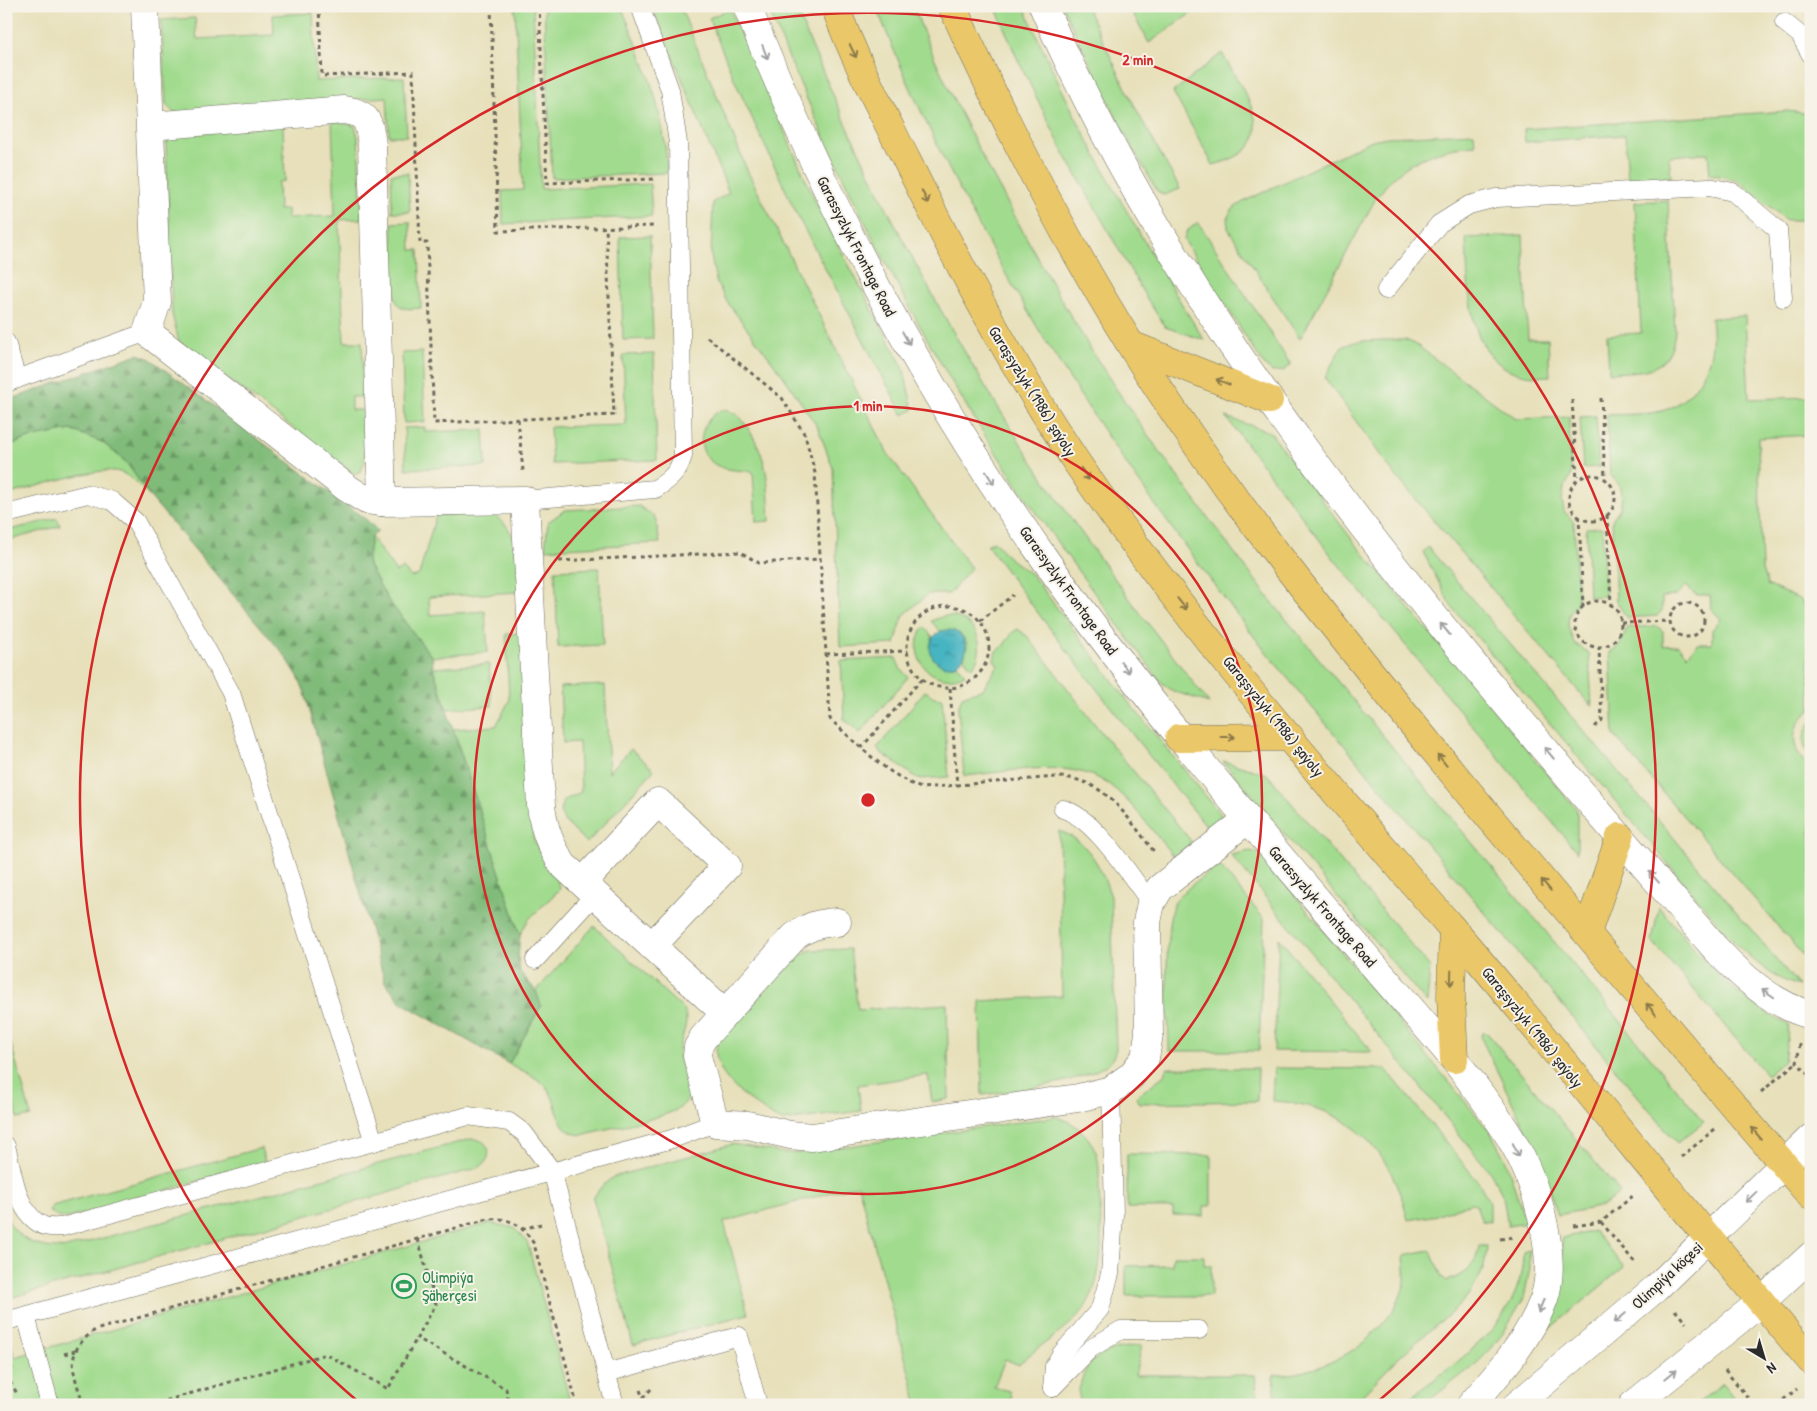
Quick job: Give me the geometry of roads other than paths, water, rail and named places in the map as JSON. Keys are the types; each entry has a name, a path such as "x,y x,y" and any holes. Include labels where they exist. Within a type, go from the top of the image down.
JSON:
{"main road":[{"name":"Garaşsyzlyk (1986) şaýoly","path":"834,6 846,35 931,210 984,312 1030,389 1119,521 1167,586 1290,737 1453,930 1761,1302 1807,1372"},
{"path":"952,6 1029,166 1131,345 1254,525 1459,781 1811,1196"},
{"path":"1131,345 1269,400"},
{"path":"1179,738 1290,737"},
{"path":"1587,933 1620,837"},
{"path":"1453,930 1451,996 1454,1059"}],"street":[{"path":"145,6 151,126 156,302 148,332 347,488 366,500 382,502 525,500 541,806 544,831 550,846 563,865 725,1013"},
{"name":"Garassyzlyk Frontage Road","path":"747,6 796,125 884,302 955,423 1045,560 1179,738 1454,1059 1512,1141 1533,1191 1548,1247 1549,1273 1544,1297 1524,1339 1471,1405"},
{"path":"1043,6 1106,136 1156,227 1197,295 1269,400 1428,610 1732,966 1773,997 1791,1008 1811,1015"},
{"path":"151,126 344,110 358,112 366,119 372,145 382,502"},
{"path":"589,888 658,802 727,866 652,946"},
{"path":"837,922 809,926 795,936 703,1038 696,1056 715,1123 748,1125 790,1135 812,1137 1078,1098 1111,1090 1131,1076 1145,1058 1149,1034 1147,922 1151,903 1160,888 1174,875 1248,819"},
{"name":"Olimpiýa köçesi","path":"1517,1405 1656,1288 1811,1138"},
{"path":"1633,1405 1761,1302 1811,1256"}],"lane":[{"path":"525,500 654,489 670,481 679,469 683,456 678,143 670,90 640,6"},
{"path":"1784,22 1800,35 1811,55"},
{"path":"1386,290 1439,224 1469,205 1496,198 1709,187 1733,192 1778,230 1783,298"},
{"path":"6,342 12,381 148,332"},
{"path":"6,514 88,494 112,502 136,522 231,693 374,1142"},
{"path":"1063,809 1072,812 1087,822 1151,903"},
{"path":"535,960 589,888"},
{"path":"1111,1090 1114,1215 1110,1274 1100,1309 1061,1354 1054,1366 1052,1388 1090,1349 1121,1330 1199,1330"},
{"path":"6,1146 21,1201 30,1216 43,1226 62,1227 468,1116 509,1122 524,1133 552,1172 615,1405"},
{"path":"6,1321 672,1139 715,1123"},
{"path":"26,1316 50,1405"},
{"path":"606,1373 739,1336 758,1405"}],"water":[{"path":"948,630 955,631 961,635 965,641 965,655 961,661 955,665 948,666 941,665 935,661 931,655 930,648 931,641 935,635 941,631"}],"place":[{"name":"Olimpiýa Şäherçesi","path":"404,1286"}]}
